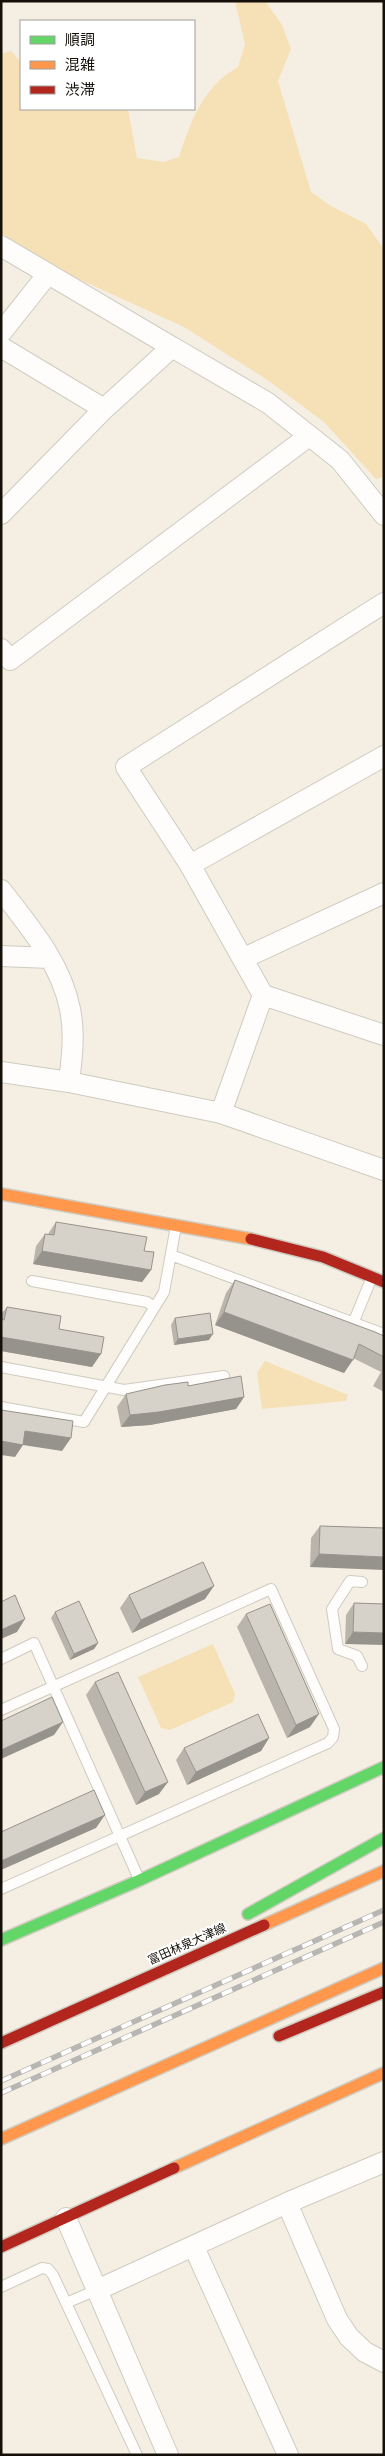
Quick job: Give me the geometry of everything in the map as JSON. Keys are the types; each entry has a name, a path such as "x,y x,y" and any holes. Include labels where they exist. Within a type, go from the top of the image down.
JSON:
{"main road":[{"path":"1,1194 261,1241 323,1258 373,1276 384,1282"},
{"path":"1,1940 140,1880 384,1767"},
{"path":"238,1920 384,1838"},
{"name":"富田林泉大津線","path":"1,2043 384,1871"},
{"path":"56,2018 195,1943"},
{"path":"1,2140 384,1968"},
{"path":"270,2039 384,1992"},
{"path":"1,2247 384,2073"},
{"path":"1,2140 137,2092"}],"street":[{"path":"1,246 47,275 268,403 340,460 384,515"},
{"path":"1,333 47,275"},
{"path":"1,347 104,409"},
{"path":"1,514 104,409 172,347"},
{"path":"1,649 10,660 309,436"},
{"path":"384,603 126,767 190,865 244,958 263,995 384,1035"},
{"path":"190,865 384,756"},
{"path":"1,890 50,958 61,977 70,1010 73,1045 69,1082"},
{"path":"244,958 384,893"},
{"path":"1,956 50,958"},
{"path":"221,1113 263,995"},
{"path":"1,1072 69,1082 221,1113 384,1170"},
{"path":"97,2290 287,2203 384,2162"},
{"path":"287,2203 337,2319 349,2337 365,2352 384,2362"},
{"path":"66,2218 166,2454"},
{"path":"194,2247 288,2455"}],"lane":[{"path":"1,1407 84,1422 164,1292 176,1225"},
{"path":"171,1255 354,1321 384,1334"},
{"path":"354,1321 373,1276"},
{"path":"32,1281 147,1302 154,1307"},
{"path":"1,1367 105,1388 124,1390 224,1376"},
{"path":"362,1582 350,1582 332,1609 338,1649 357,1656 362,1666"},
{"path":"1,1710 271,1589 334,1729 333,1737 328,1743 1,1889"},
{"path":"1,1659 34,1643 140,1880"},
{"path":"1,2287 42,2268 48,2269 66,2303 137,2455"},
{"path":"66,2303 97,2290"}],"shaded area":[{"path":"235,1 265,1 282,25 291,49 278,81 311,192 331,206 366,224 384,249 384,477 376,479 324,422 266,379 184,327 61,271 1,233 1,54 11,51 20,61 20,110 128,110 137,158 164,162 179,157 188,130 200,106 216,84 238,67 245,44"},
{"path":"265,1361 348,1395 346,1401 262,1409 257,1373"},
{"path":"213,1644 235,1694 233,1702 170,1730 161,1728 138,1677"}],"building":[{"path":"56,1222 147,1237 144,1251 154,1252 151,1270 42,1251 45,1234 54,1235"},
{"path":"235,1280 384,1336 384,1357 359,1344 353,1360 224,1312"},
{"path":"7,1307 61,1316 59,1329 104,1337 101,1354 1,1337 1,1319 4,1320"},
{"path":"210,1313 213,1334 178,1339 175,1318"},
{"path":"241,1376 244,1397 159,1412 130,1415 126,1394 165,1385 188,1382 188,1386"},
{"path":"1,1410 73,1421 71,1438 25,1431 23,1445 1,1441"},
{"path":"320,1526 384,1528 384,1557 319,1554"},
{"path":"203,1562 214,1586 141,1620 129,1595"},
{"path":"15,1595 25,1619 1,1630 1,1602"},
{"path":"79,1601 98,1643 74,1654 55,1612"},
{"path":"354,1603 384,1604 384,1633 353,1632"},
{"path":"270,1604 319,1714 296,1725 246,1614"},
{"path":"118,1672 168,1782 145,1792 95,1682"},
{"path":"52,1697 63,1722 1,1750 1,1721"},
{"path":"258,1714 269,1738 196,1772 184,1748"},
{"path":"94,1790 105,1815 1,1861 1,1832"}],"railway":[{"path":"1,2081 384,1910"},
{"path":"1,2093 384,1922"}],"traffic: fast":[{"path":"1,1940 140,1880 384,1767"},
{"path":"248,1914 384,1838"}],"traffic: slow":[{"path":"1,1194 251,1239"},
{"path":"264,1925 384,1871"},
{"path":"1,2139 384,1968"},
{"path":"174,2168 384,2073"}],"traffic: jam":[{"path":"251,1239 323,1257 384,1282"},
{"path":"1,2043 264,1925"},
{"path":"279,2036 384,1992"},
{"path":"1,2247 174,2168"}]}
